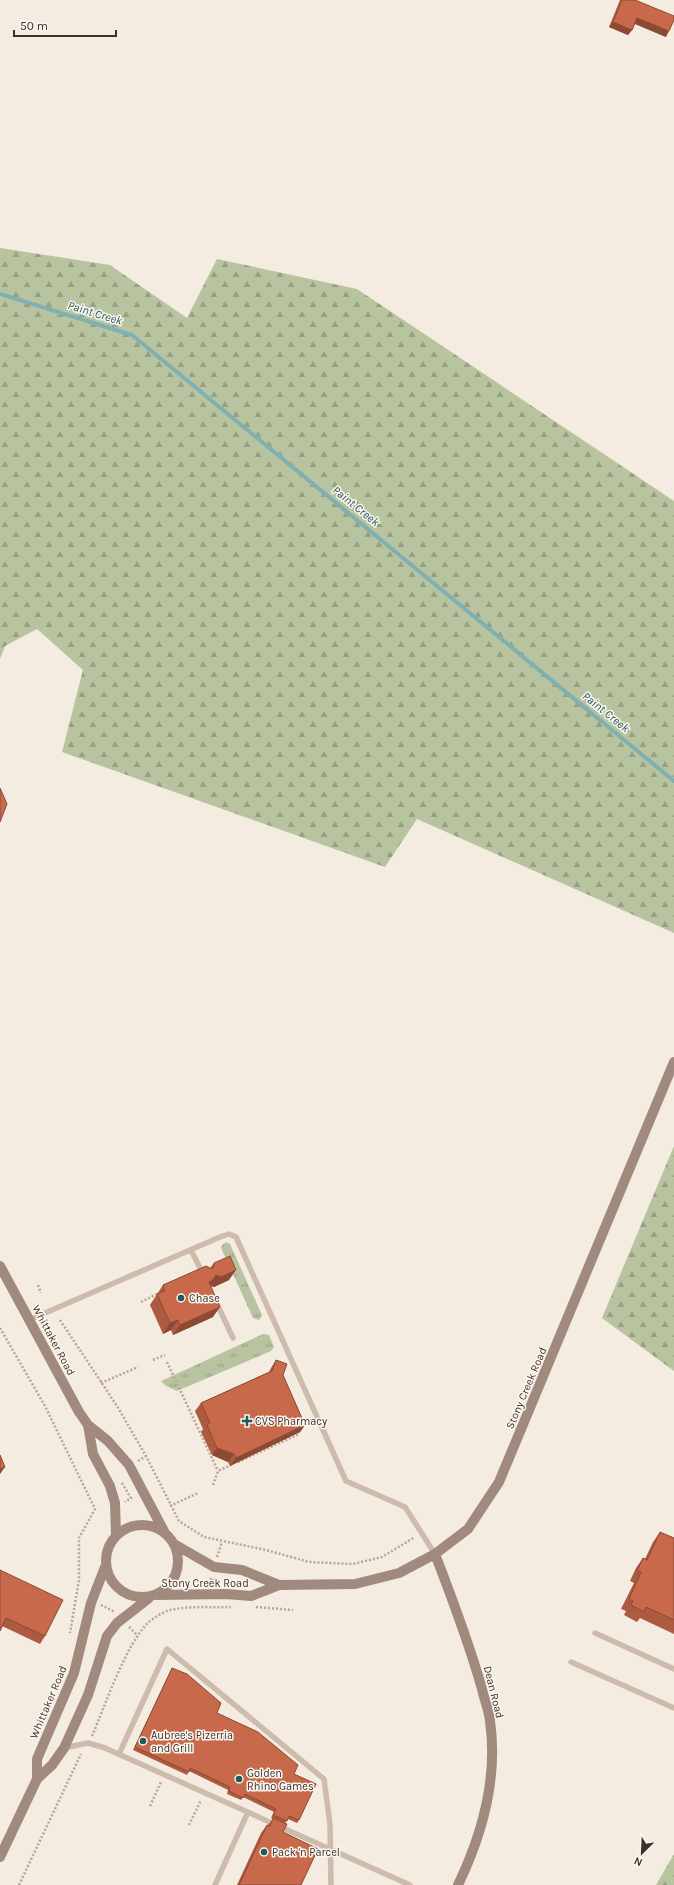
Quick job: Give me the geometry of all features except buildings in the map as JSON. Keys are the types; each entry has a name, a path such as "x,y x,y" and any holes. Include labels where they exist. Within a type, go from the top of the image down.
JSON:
{"main road":[{"name":"Stony Creek Road","path":"152,1596 226,1594 251,1596 278,1585 355,1584 399,1573 435,1554 468,1529 499,1482 674,1062"},
{"name":"Whittaker Road","path":"0,1266 88,1425 92,1454 110,1486 115,1504 116,1535"},
{"name":"Whittaker Road","path":"88,1425 108,1441 129,1465 165,1532"},
{"path":"134,1525 148,1525 165,1532 174,1544 179,1559 176,1576 166,1590 152,1596 128,1595 113,1585 105,1567 106,1551 116,1535 134,1525"},
{"name":"Stony Creek Road","path":"174,1544 214,1567 242,1570 278,1585"},
{"name":"Dean Road","path":"435,1554 477,1671 490,1721 492,1768 483,1818 469,1863 458,1885"},
{"name":"Whittaker Road","path":"0,1857 36,1779 37,1759 74,1673 91,1603 105,1567"},
{"name":"Whittaker Road","path":"36,1779 52,1765 64,1748 88,1695 107,1636 117,1623 152,1596"}],"lane":[{"path":"29,1320 229,1234 236,1237 346,1481 405,1507 435,1554"},
{"path":"191,1250 203,1275"},
{"path":"213,1296 233,1338"},
{"path":"595,1633 674,1669"},
{"path":"119,1754 167,1649 324,1779 330,1824 329,1848 331,1885"},
{"path":"571,1662 674,1708"},
{"path":"64,1748 88,1743 105,1748 410,1885"},
{"path":"215,1885 248,1812"}],"path":[{"path":"38,1285 41,1293"},
{"path":"141,1302 161,1292"},
{"path":"60,1320 146,1456 170,1506 179,1521 204,1537 266,1550 309,1562 353,1564 382,1556 411,1540"},
{"path":"0,1328 45,1406 95,1509"},
{"path":"154,1360 164,1355"},
{"path":"167,1362 218,1471 213,1485"},
{"path":"101,1383 138,1367"},
{"path":"218,1471 297,1435 301,1427"},
{"path":"137,1461 146,1456"},
{"path":"170,1506 198,1493"},
{"path":"79,1580 79,1538 95,1509 101,1506"},
{"path":"216,1561 222,1542"},
{"path":"100,1604 116,1613"},
{"path":"127,1625 137,1635"},
{"path":"19,1885 84,1749"},
{"path":"150,1806 159,1786"},
{"path":"189,1825 200,1801"}],"green space":[{"path":"0,248 110,265 187,318 217,259 357,289 674,501 674,933 417,819 385,867 62,752 83,670 37,629 5,646 0,659"},
{"path":"674,1146 674,1371 602,1318"},
{"path":"226,1242 230,1244 262,1315 259,1320 253,1318 222,1250 221,1246"},
{"path":"263,1334 269,1335 274,1347 271,1351 177,1391 166,1386 161,1381"},
{"path":"674,1854 674,1885 656,1885"}],"waterway":[{"name":"Paint Creek","path":"0,294 132,335 674,781"}],"place":[{"name":"Chase","path":"181,1298"},
{"name":"CVS Pharmacy","path":"247,1421"},
{"name":"Aubree's Pizerria and Grill","path":"143,1741"},
{"name":"Golden Rhino Games","path":"239,1779"},
{"name":"Pack 'n Parcel","path":"264,1852"}]}
